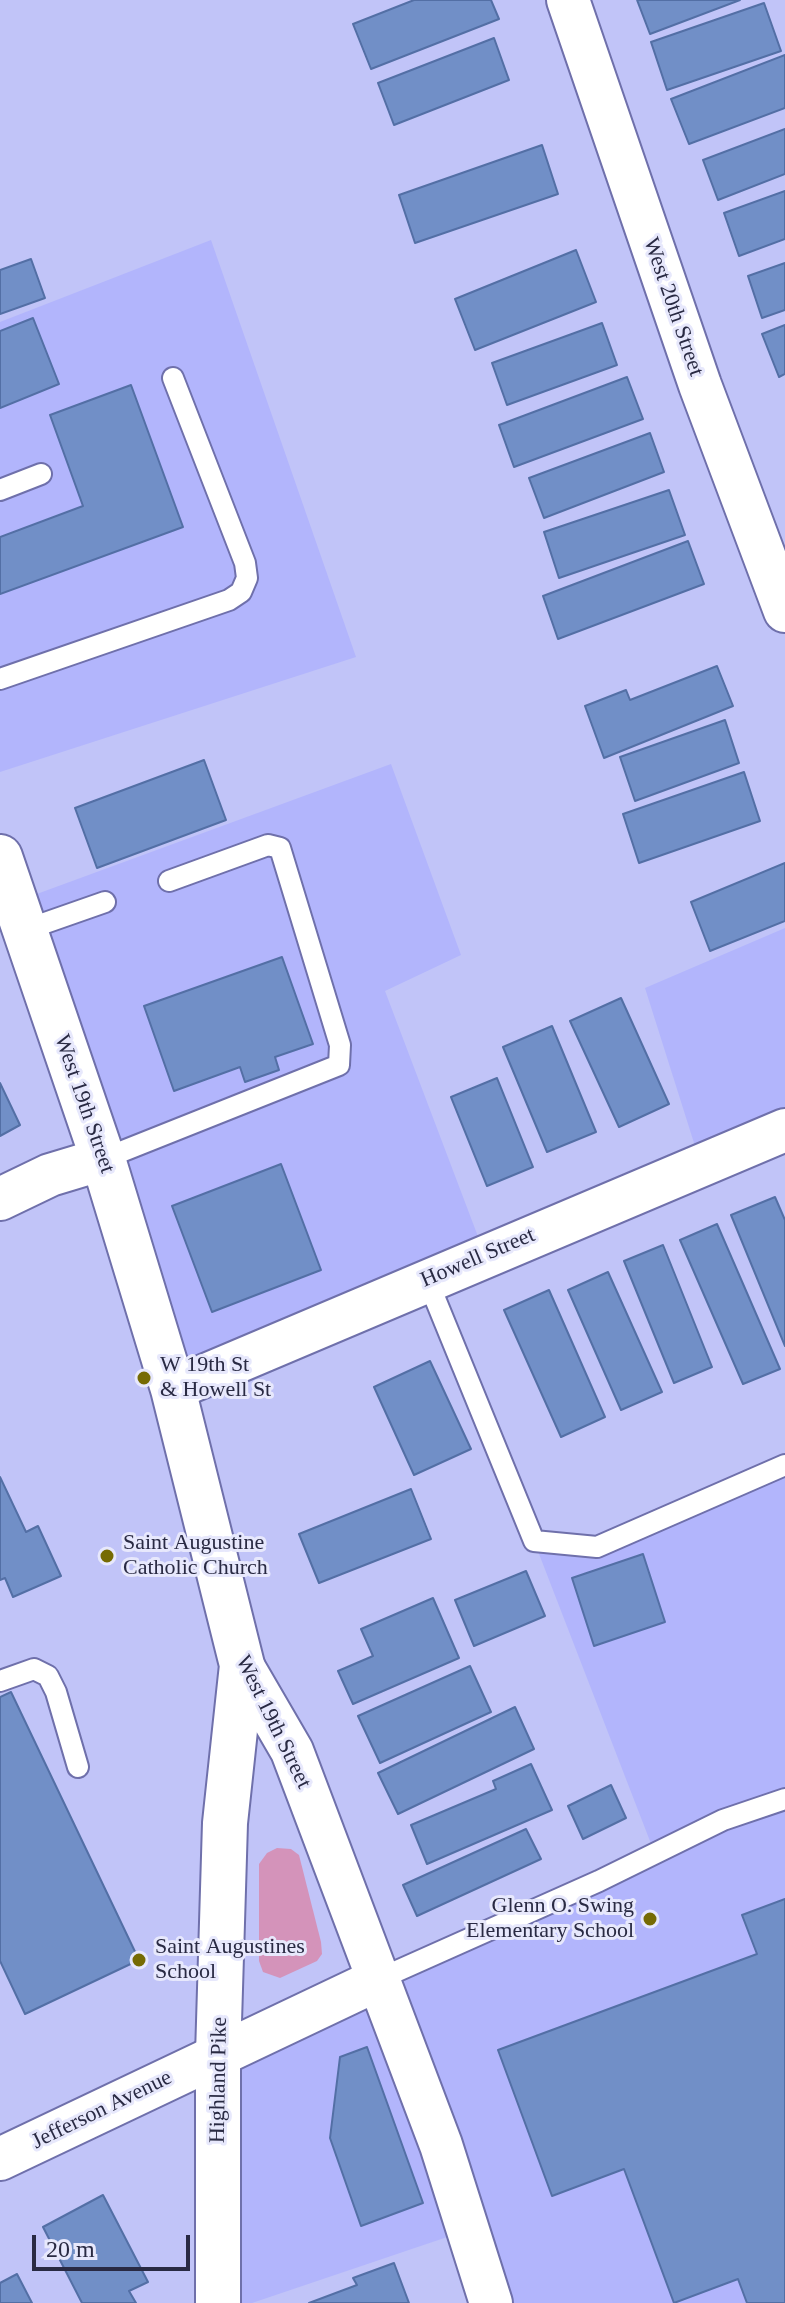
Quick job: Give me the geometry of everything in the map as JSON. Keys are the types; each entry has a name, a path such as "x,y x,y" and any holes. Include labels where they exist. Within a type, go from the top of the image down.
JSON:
{"street":[{"name":"West 20th Street","path":"568,0 700,385 785,611"},
{"name":"West 19th Street","path":"0,857 103,1159 173,1389 242,1665 292,1751 441,2145 491,2303"},
{"name":"Howell Street","path":"173,1389 785,1130"},
{"path":"0,1199 50,1175 103,1159"},
{"name":"Highland Pike","path":"218,2303 218,2055 225,1823 242,1665"},
{"name":"Jefferson Avenue","path":"0,2159 377,1980"}],"lane":[{"path":"0,679 229,600 241,592 247,578 245,563 173,378"},
{"path":"0,490 41,474"},
{"path":"103,1159 339,1065 340,1045 280,848 268,845 169,881"},
{"path":"25,930 105,902"},
{"path":"427,1279 534,1541 597,1547 785,1465"},
{"path":"0,1681 34,1669 48,1676 56,1692 78,1767"},
{"path":"377,1980 599,1881 723,1820 785,1799"}],"shaded area":[{"path":"211,240 356,657 0,772 0,322"},
{"path":"391,764 461,955 385,991 485,1255 173,1389 15,902"},
{"path":"785,928 785,1130 701,1165 645,988"},
{"name":"Glenn O. Swing Elementary School","path":"785,1465 785,2303 491,2303 468,2230 252,2303 218,2303 218,2055 655,1854 534,1541 597,1547"},
{"path":"277,1848 291,1849 299,1855 322,1954 317,1961 280,1978 263,1972 259,1961 259,1864 267,1853"}],"building":[{"path":"414,0 491,0 499,19 371,69 353,24"},
{"path":"637,0 740,0 650,34"},
{"path":"764,3 781,51 667,90 651,42"},
{"path":"494,38 509,80 394,125 378,83"},
{"path":"785,55 785,108 689,144 671,99"},
{"path":"785,129 785,174 718,200 703,160"},
{"path":"542,145 558,194 415,243 399,195"},
{"path":"785,191 785,239 739,256 724,213"},
{"path":"576,250 596,302 475,350 455,299"},
{"path":"31,259 45,298 0,314 0,270"},
{"path":"785,263 785,310 762,318 748,276"},
{"path":"33,318 59,384 0,408 0,331"},
{"path":"602,323 617,365 507,405 492,363"},
{"path":"785,325 785,374 779,377 762,334"},
{"path":"627,377 643,419 514,467 499,425"},
{"path":"131,385 183,527 0,594 0,537 83,506 50,415"},
{"path":"650,433 664,472 544,518 529,478"},
{"path":"669,490 685,535 559,578 544,532"},
{"path":"688,541 704,584 558,639 543,596"},
{"path":"717,666 733,706 604,758 585,706 626,690 630,700"},
{"path":"725,720 739,763 635,801 620,757"},
{"path":"204,760 226,820 97,868 75,808"},
{"path":"744,772 760,821 639,863 623,814"},
{"path":"785,863 785,921 710,951 691,902"},
{"path":"282,957 313,1044 275,1057 279,1070 245,1082 240,1067 174,1091 144,1006"},
{"path":"621,998 669,1104 619,1127 570,1021"},
{"path":"552,1026 596,1132 547,1152 503,1047"},
{"path":"497,1078 533,1167 487,1186 451,1097"},
{"path":"0,1083 20,1125 0,1136"},
{"path":"281,1164 321,1270 212,1312 172,1206"},
{"path":"775,1197 785,1220 785,1346 731,1215"},
{"path":"717,1224 780,1369 743,1384 680,1240"},
{"path":"663,1245 712,1367 674,1383 624,1261"},
{"path":"608,1272 662,1392 621,1410 568,1290"},
{"path":"549,1290 605,1417 561,1437 504,1310"},
{"path":"430,1361 471,1449 414,1475 374,1387"},
{"path":"0,1477 26,1532 38,1526 61,1576 13,1597 5,1578 0,1580"},
{"path":"411,1489 431,1539 319,1583 299,1534"},
{"path":"643,1554 665,1622 594,1646 572,1578"},
{"path":"526,1571 545,1616 474,1646 455,1600"},
{"path":"433,1598 459,1658 353,1704 338,1671 373,1656 361,1629"},
{"path":"470,1666 491,1712 380,1763 358,1716"},
{"path":"11,1692 139,1960 25,2014 0,1961 0,1697"},
{"path":"515,1707 534,1749 398,1814 378,1773"},
{"path":"531,1764 552,1810 427,1864 411,1825 496,1789 493,1781"},
{"path":"611,1785 626,1818 583,1839 568,1806"},
{"path":"526,1829 541,1859 417,1916 403,1885"},
{"path":"785,1899 785,2303 747,2303 738,2279 674,2303 624,2169 552,2196 498,2050 757,1954 742,1915"},
{"path":"367,2047 423,2203 361,2226 330,2138 340,2057"},
{"path":"103,2195 148,2282 129,2291 136,2303 82,2303 43,2227"},
{"path":"394,2263 409,2303 309,2303 357,2285 353,2278"},
{"path":"17,2274 32,2303 0,2303 0,2283"}],"place":[{"name":"W 19th St & Howell St","path":"144,1378"},
{"name":"Saint Augustine Catholic Church","path":"107,1556"},
{"name":"Glenn O. Swing Elementary School","path":"650,1919"},
{"name":"Saint Augustines School","path":"139,1960"}]}
